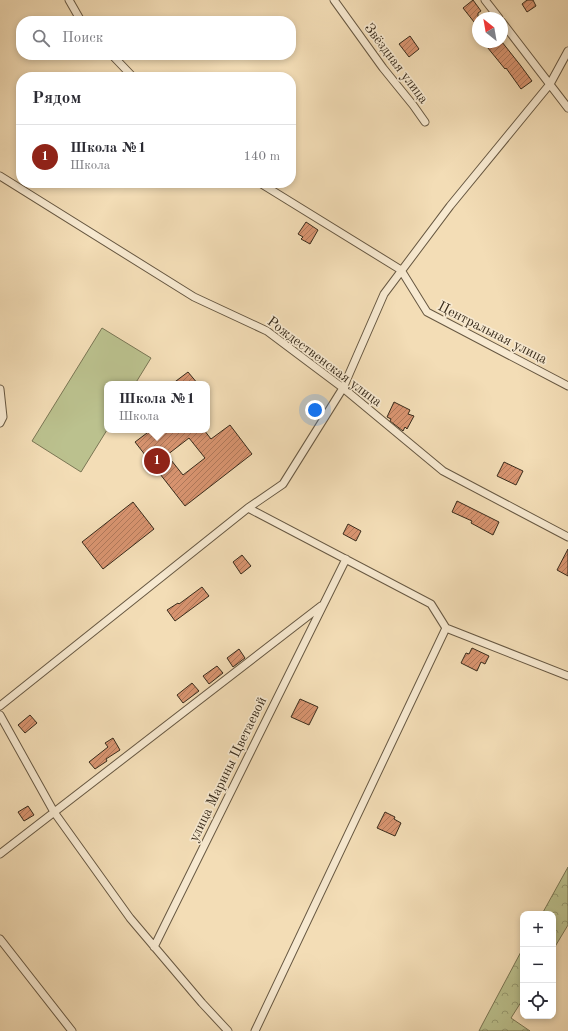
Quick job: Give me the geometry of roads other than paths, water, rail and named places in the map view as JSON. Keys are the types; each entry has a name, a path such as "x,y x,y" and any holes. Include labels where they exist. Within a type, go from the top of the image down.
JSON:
{"street":[{"path":"69,0 78,16"},
{"name":"Звёздная улица","path":"334,0 383,68 425,122"},
{"path":"485,0 494,12"},
{"path":"508,30 568,108"},
{"path":"0,706 248,508 283,484 343,388 384,294 450,206 550,84 568,51"},
{"path":"117,60 127,72"},
{"name":"Рождественская улица","path":"0,176 16,186"},
{"name":"Рождественская улица","path":"19,188 194,297 267,331 343,388 443,471 568,537"},
{"name":"Центральная улица","path":"268,188 401,270 427,312 568,386"},
{"path":"0,388 3,417 0,423"},
{"path":"248,508 431,604 446,628 568,676"},
{"name":"улица Марины Цветаевой","path":"154,946 346,559"},
{"name":"улица Марины Цветаевой","path":"0,854 324,604"},
{"path":"255,1031 446,628"},
{"path":"0,715 54,812 130,918 202,1003 228,1031"},
{"path":"0,938 72,1031"}],"place":[{"name":"Школа №1","path":"157,461"}]}
